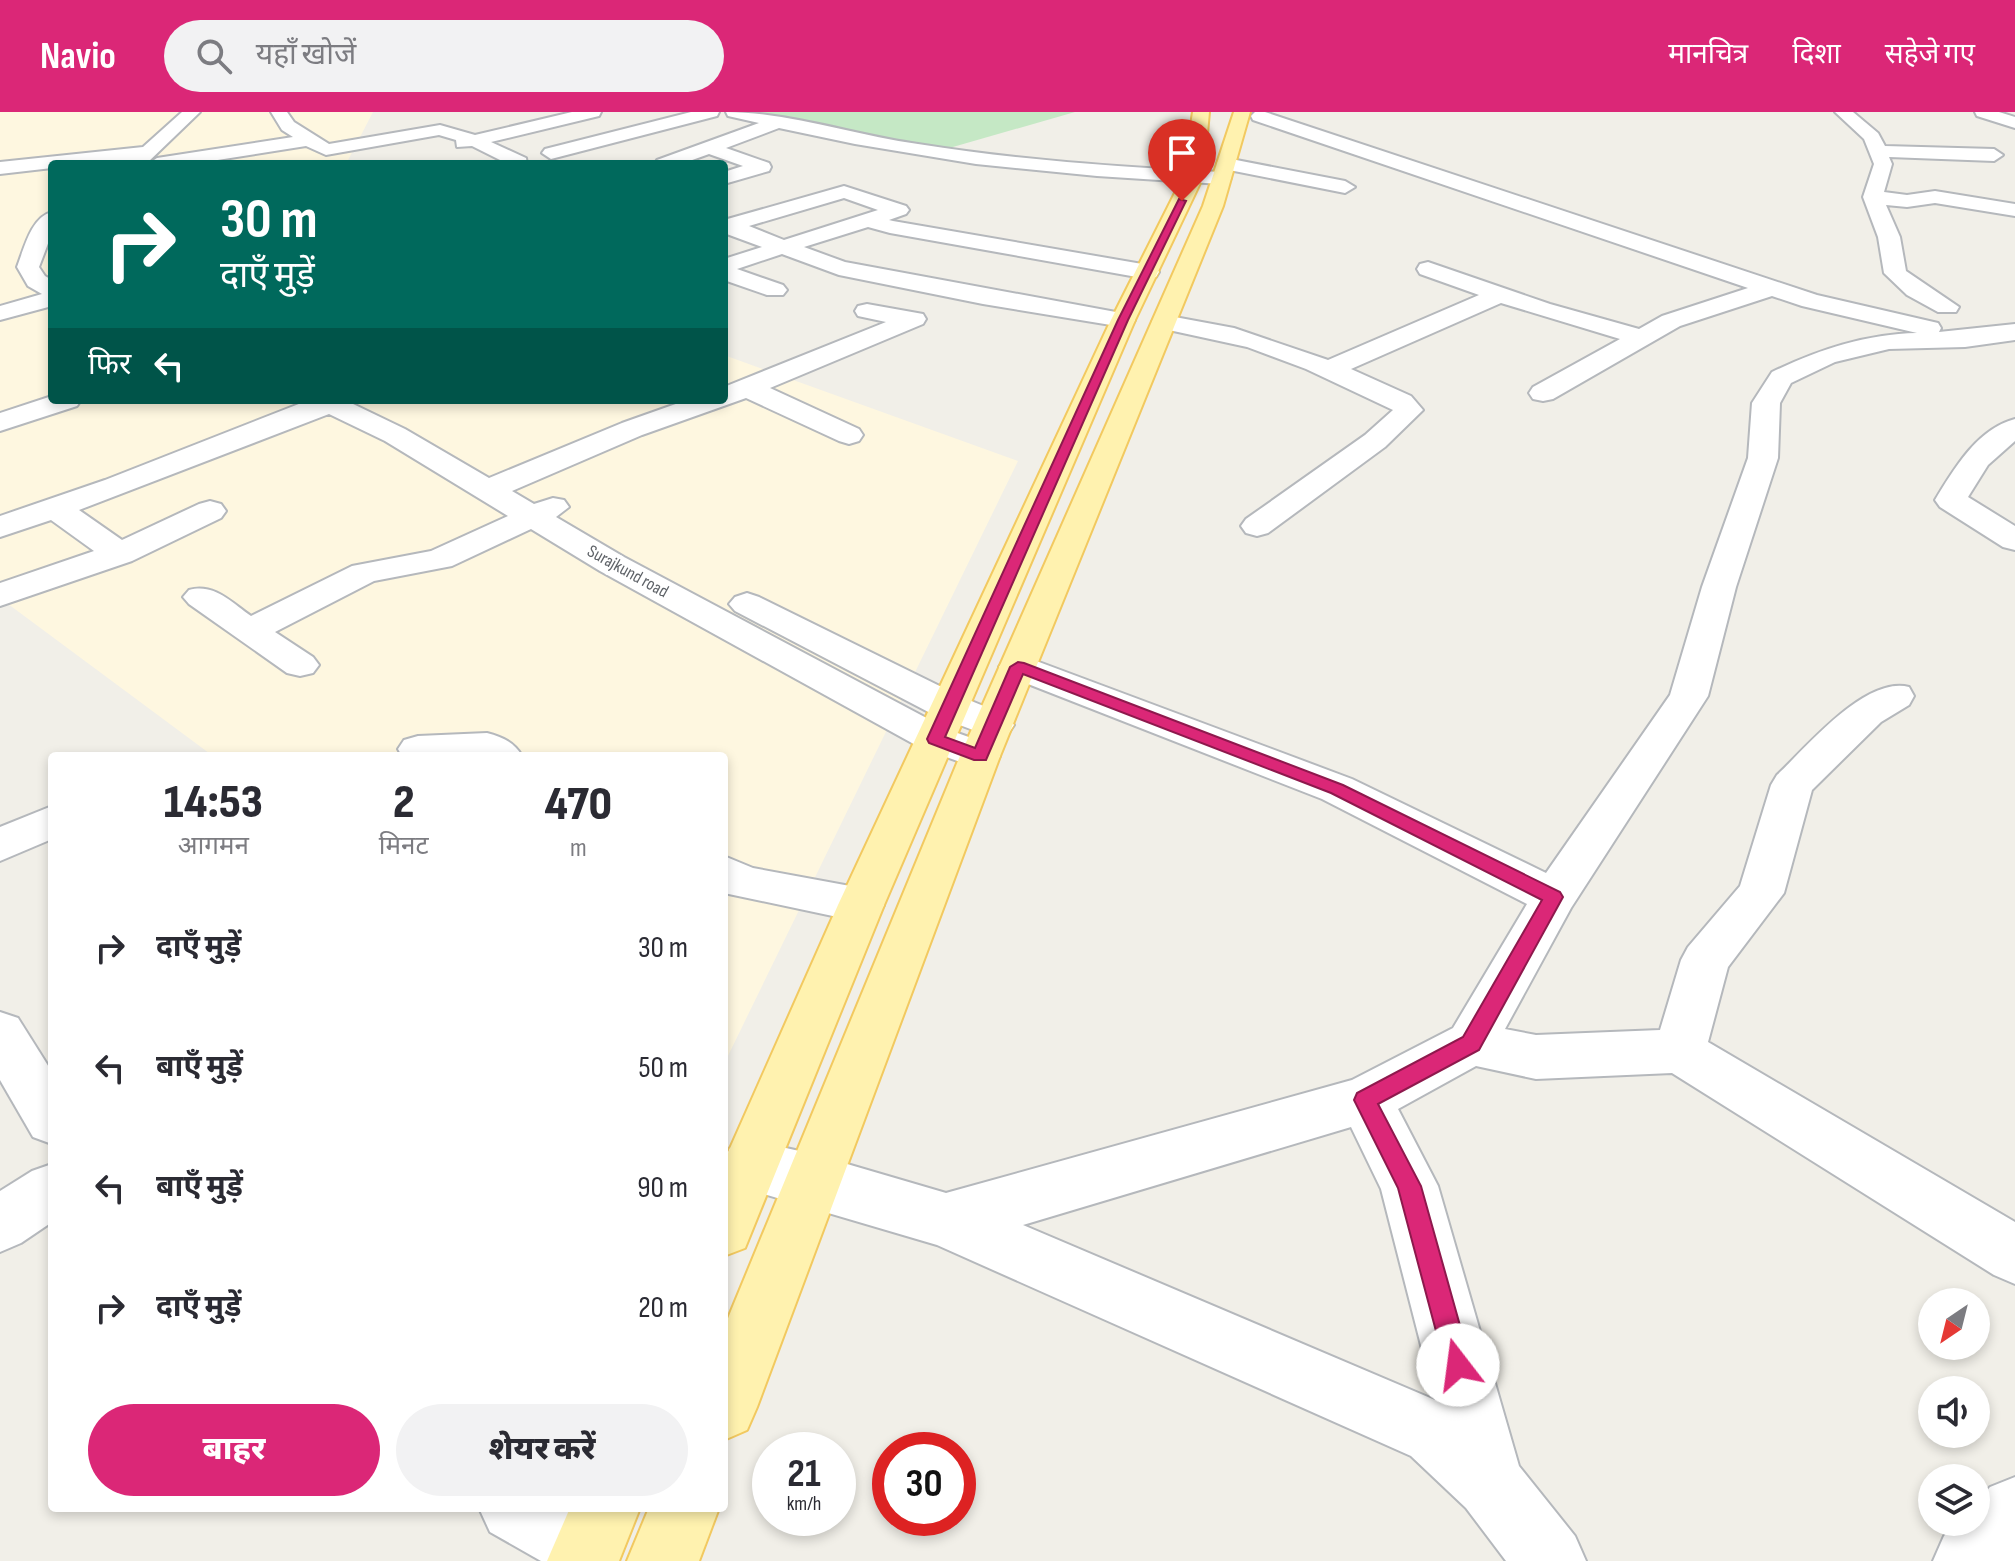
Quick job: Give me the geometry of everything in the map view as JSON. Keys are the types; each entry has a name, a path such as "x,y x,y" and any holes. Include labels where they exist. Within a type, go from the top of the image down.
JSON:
{"main road":[{"path":"728,1397 1018,667 1145,319 1148,272 1230,138"},
{"path":"728,1218 861,905 943,723 1145,319 1230,138"},
{"path":"663,1561 682,1512"}],"street":[{"path":"137,160 170,112"},
{"path":"137,160 192,112"},
{"path":"279,112 288,126 326,150 440,130 473,140 509,160"},
{"path":"417,153 593,112"},
{"path":"526,160 711,112"},
{"path":"734,112 919,152 996,163 1230,138 1810,301 2015,332"},
{"path":"1292,112 1738,255"},
{"path":"1843,112 1872,137 1883,164 1887,176 1873,197"},
{"path":"1983,112 2015,123"},
{"path":"676,160 776,123"},
{"path":"1230,138 1345,187"},
{"path":"137,160 309,140"},
{"path":"710,148 769,168 728,177"},
{"path":"1878,151 1994,155"},
{"path":"0,168 48,165"},
{"path":"1922,178 1947,178"},
{"path":"728,226 844,192 899,210 728,268"},
{"path":"1873,197 1907,201 1935,197 2015,210"},
{"path":"1873,197 1889,237 1895,273 1956,323"},
{"path":"868,220 890,227 1148,272"},
{"path":"0,313 39,282 42,231 48,223"},
{"path":"728,228 839,268 1145,319 1240,339 1329,369 1401,402 1409,410 1375,441 1257,526"},
{"path":"1428,269 1500,295 1641,337"},
{"path":"728,271 775,290"},
{"path":"1543,393 1671,321 1772,288"},
{"path":"1329,369 1500,295"},
{"path":"1887,295 1956,323 2015,356"},
{"path":"736,392 914,319 867,311"},
{"path":"946,1220 1365,1100 1471,1043 1554,897 1689,696 1719,587 1763,458 1766,403 1781,378 1826,356 1956,323 2015,325"},
{"path":"736,392 849,435"},
{"path":"0,422 55,404"},
{"path":"0,527 356,404"},
{"name":"Surajkund road","path":"356,404 505,484 626,556 943,723 987,741"},
{"path":"505,484 632,429 703,404"},
{"path":"2015,428 1992,442 1972,462 1951,500 2015,540"},
{"path":"55,508 120,554"},
{"path":"249,631 364,573 440,559 546,510"},
{"path":"0,596 48,576 120,554 210,511"},
{"path":"201,597 300,665"},
{"path":"1018,667 1337,789 1554,897"},
{"path":"1680,1051 1705,960 1761,893 1792,785 1867,713 1895,696"},
{"path":"418,749 487,746 496,752"},
{"path":"0,845 48,823"},
{"path":"728,875 743,883 861,905"},
{"path":"0,1033 48,1113"},
{"path":"1471,1043 1536,1057 1680,1051 2015,1255"},
{"path":"1365,1100 1409,1186 1490,1484"},
{"path":"750,1166 813,1180 946,1220 1434,1433 1490,1484 1550,1561"},
{"path":"0,1224 48,1193"},
{"path":"524,1512 592,1539"},
{"path":"1969,1561 2015,1512"}],"shaded area":[{"path":"0,112 373,112 348,160 48,160 48,404 728,404 728,356 1018,461 728,1056 728,752 208,752 0,598"}],"green space":[{"path":"749,112 1075,112 939,151"}],"route":[{"path":"1182,201 1123,320 935,739 980,756 1018,667 1337,789 1554,897 1471,1043 1365,1100 1409,1186 1458,1365"}]}
